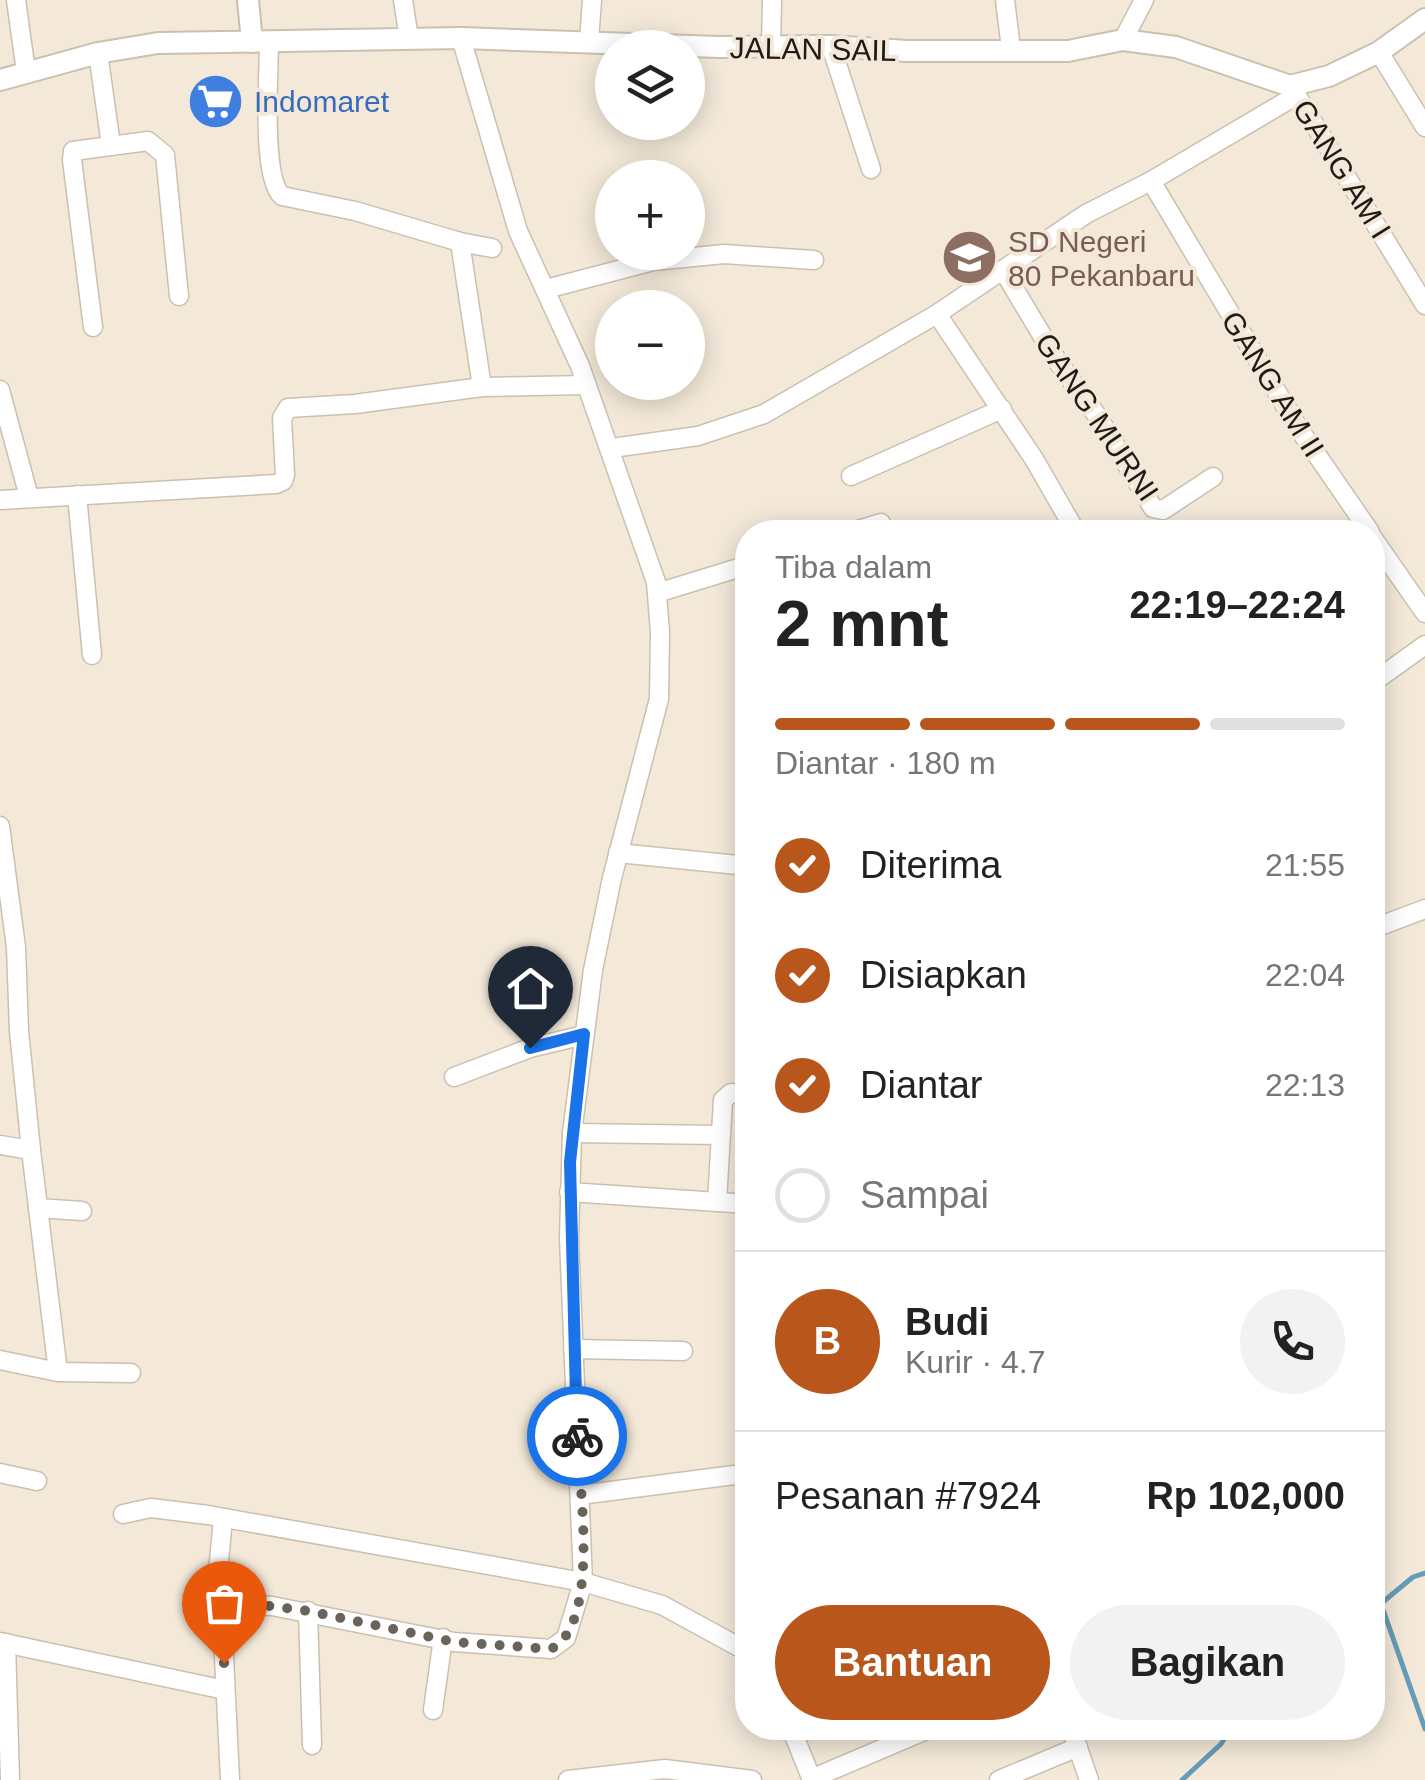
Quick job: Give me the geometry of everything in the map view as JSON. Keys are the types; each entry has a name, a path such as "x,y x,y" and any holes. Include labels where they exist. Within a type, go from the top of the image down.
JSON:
{"street":[{"path":"16,0 26,72"},
{"path":"248,0 260,42 275,190 282,196 492,248"},
{"path":"403,0 409,39"},
{"path":"589,41 592,0"},
{"path":"771,46 772,0"},
{"path":"1004,0 1011,49"},
{"path":"1123,40 1144,0"},
{"path":"612,448 698,436 764,414 937,314 1086,214 1151,181 1293,90 1379,52 1425,19"},
{"path":"222,1636 227,1622 254,1604 442,1638 551,1649 566,1638 583,1582 572,1349 572,1133 594,970 618,854 658,699 657,593 612,448 518,231 461,38"},
{"name":"JALAN SAIL","path":"0,80 98,53 158,43 461,38 1068,52 1123,40 1176,47 1293,90"},
{"path":"831,46 871,168"},
{"path":"1379,52 1425,127"},
{"path":"98,53 111,145"},
{"name":"GANG AM I","path":"1293,90 1425,305"},
{"path":"93,327 73,151 148,141 165,155 180,296"},
{"name":"GANG AM II","path":"1151,181 1299,429 1361,520"},
{"path":"460,242 482,386"},
{"path":"546,289 653,261 724,254 814,260"},
{"name":"GANG MURNI","path":"1003,270 1153,508 1163,510 1213,477"},
{"path":"937,314 1002,408 1069,520"},
{"path":"0,500 276,484 285,475 282,418 288,408 355,404 482,386 587,384"},
{"path":"0,390 29,496"},
{"path":"851,476 1002,408"},
{"path":"77,495 92,655"},
{"name":"GANG AM II","path":"1385,554 1425,613"},
{"path":"657,593 735,569"},
{"path":"1385,674 1425,645"},
{"path":"0,826 16,946 19,1031 31,1150 58,1372"},
{"path":"618,854 735,865"},
{"path":"1385,923 1425,909"},
{"path":"454,1077 530,1048 584,1034"},
{"path":"717,1202 723,1100 735,1093"},
{"path":"572,1133 720,1135"},
{"path":"0,1145 31,1150"},
{"path":"569,1192 735,1203"},
{"path":"38,1208 82,1211"},
{"path":"572,1349 683,1351"},
{"path":"0,1360 58,1372 131,1373"},
{"path":"0,1473 37,1481"},
{"path":"580,1494 735,1476"},
{"path":"123,1514 151,1508 222,1518 583,1582 662,1604 735,1635"},
{"path":"222,1518 216,1594 230,1780"},
{"path":"308,1611 312,1745"},
{"path":"432,1710 442,1638"},
{"path":"10,1780 3,1642 224,1690"},
{"path":"795,1740 811,1780 903,1740"},
{"path":"1075,1740 1090,1780"},
{"path":"999,1780 1078,1747"},
{"path":"568,1780 632,1776 665,1768 752,1780"}],"waterway":[{"path":"1385,1600 1413,1577 1425,1573"},
{"path":"1385,1615 1425,1729"},
{"path":"1182,1780 1224,1740"}],"way so far":[{"path":"224,1663 222,1636 227,1622 254,1604 308,1611 454,1642 551,1649 559,1645 571,1626 583,1582 577,1436"}],"place":[{"name":"Indomaret","path":"215,101"},
{"name":"SD Negeri 80 Pekanbaru","path":"969,258"}],"route":[{"path":"530,1048 584,1034 570,1162 577,1436"}]}
